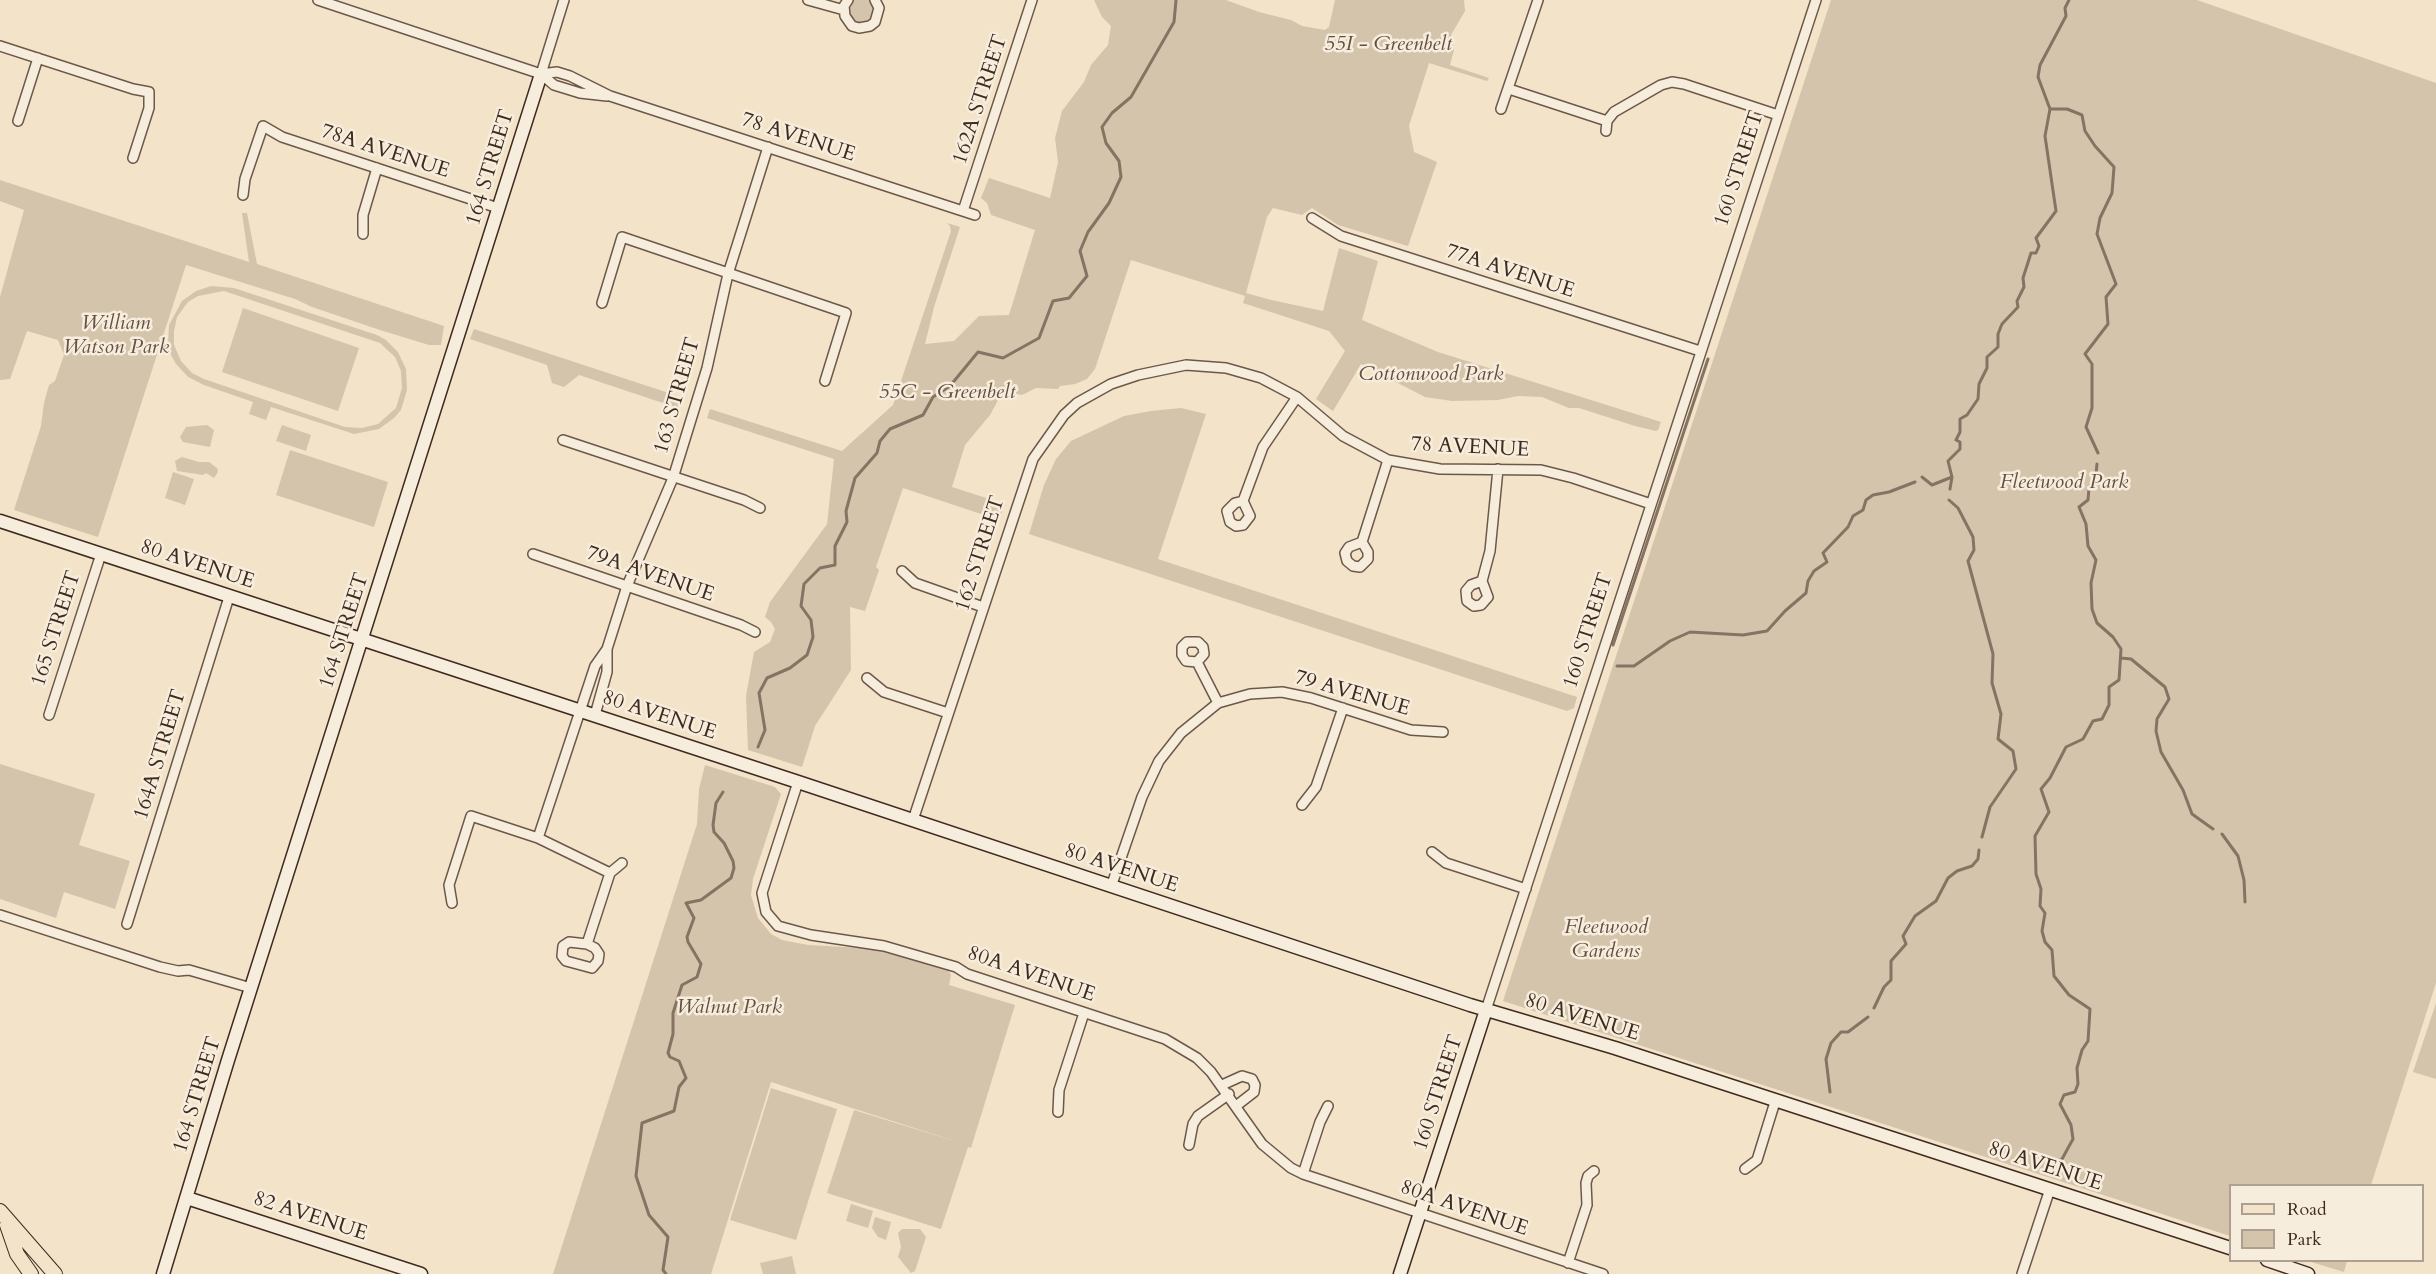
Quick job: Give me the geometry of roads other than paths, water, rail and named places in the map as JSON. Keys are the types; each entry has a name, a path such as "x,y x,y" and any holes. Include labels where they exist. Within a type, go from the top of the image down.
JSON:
{"main road":[{"path":"0,1212 9,1227 17,1254 30,1274"},
{"path":"0,1212 55,1274"}],"street":[{"name":"78 AVENUE","path":"318,0 541,74 551,72 564,74 583,81 610,96 975,215"},
{"name":"164 STREET","path":"163,1274 251,988 564,0"},
{"path":"808,0 844,10"},
{"path":"848,0 844,16 852,26 865,28 875,22 879,14 875,0"},
{"name":"162A STREET","path":"963,211 1032,0"},
{"path":"1501,109 1538,0"},
{"name":"160 STREET","path":"1400,1274 1816,0"},
{"path":"0,46 133,89 149,92 149,108 133,158"},
{"path":"18,121 38,58"},
{"name":"78 AVENUE","path":"541,74 548,82 563,88 589,95 610,96"},
{"path":"1509,89 1606,126 1614,112 1661,85 1672,82 1778,115"},
{"name":"78A AVENUE","path":"243,195 245,179 263,126 282,137 498,208"},
{"name":"163 STREET","path":"538,838 596,666 607,649 627,586 673,478 707,368 728,274 768,147"},
{"path":"363,234 363,215 377,168"},
{"name":"77A AVENUE","path":"1312,218 1341,236 1700,351"},
{"path":"602,303 622,237 846,313 825,381"},
{"name":"78 AVENUE","path":"1165,369 1186,365 1226,368 1261,378 1297,397 1342,436 1388,460 1424,468 1527,469 1555,472 1651,504"},
{"name":"162 STREET","path":"913,820 1027,472 1042,444 1077,403 1093,393 1111,384 1165,369"},
{"path":"1243,501 1263,447 1297,397"},
{"path":"563,440 744,500 760,508"},
{"path":"1362,542 1388,460"},
{"path":"1482,581 1490,551 1498,469"},
{"name":"80 AVENUE","path":"0,521 1486,1010 1615,1048 1775,1102 2229,1248"},
{"name":"165 STREET","path":"49,715 101,554"},
{"name":"79A AVENUE","path":"533,554 741,625 755,632"},
{"path":"902,571 915,583 983,607"},
{"name":"164A STREET","path":"127,924 229,597"},
{"name":"163 STREET","path":"595,715 607,672 607,649"},
{"path":"1111,886 1144,790 1159,761 1181,733 1218,703 1197,662"},
{"path":"867,678 885,692 948,713"},
{"name":"79 AVENUE","path":"1218,703 1250,694 1282,692 1411,730 1443,732"},
{"path":"1302,805 1316,787 1342,708"},
{"name":"80A AVENUE","path":"798,782 763,884 762,900 766,912 778,926 812,935 884,946 956,967 967,974 1151,1034 1179,1046 1197,1058 1222,1085 1271,1153 1303,1174 1603,1274"},
{"path":"452,903 449,885 471,816 538,838 610,873"},
{"path":"1432,852 1446,863 1526,889"},
{"path":"587,944 610,873 622,863"},
{"path":"0,915 160,967 175,971 192,970 251,988"},
{"path":"1058,1112 1059,1090 1084,1013"},
{"path":"1222,1085 1242,1076 1252,1079 1254,1092 1236,1106"},
{"path":"1189,1144 1193,1124 1198,1116 1229,1094"},
{"path":"1745,1169 1757,1160 1775,1102"},
{"path":"1303,1174 1320,1122 1328,1106"},
{"path":"1568,1263 1587,1206 1586,1183 1588,1176 1594,1171"},
{"path":"2022,1274 2050,1189"},
{"name":"82 AVENUE","path":"187,1198 420,1274"},
{"path":"2273,1262 2308,1274"}],"waterway":[{"path":"758,747 765,730 759,693 767,678 790,668 807,655 813,637 811,620 801,606 804,584 820,568 835,565 835,546 847,522 846,511 855,478 877,453 880,441 890,429 923,415 933,397 950,386 978,352 1003,358 1039,338 1053,301 1069,298 1087,276 1080,251 1088,232 1109,203 1121,177 1119,161 1106,143 1102,127 1112,113 1131,97 1174,22 1176,0"},
{"path":"2069,0 2065,8 2066,16 2040,65 2038,77 2050,109 2067,109 2082,115 2085,131 2114,167 2112,193 2100,218 2097,234 2116,284 2106,297 2108,324 2085,354 2092,364 2092,408 2086,427 2098,453"},
{"path":"1950,489 1952,477 1948,461 1960,449 1960,442 1956,440 1960,432 1960,419 1967,415 1978,399 1979,384 1987,368 1987,357 1998,347 1998,334 2002,324 2018,307 2017,301 2024,287 2023,278 2031,253 2036,253 2039,246 2036,238 2056,211 2045,136 2050,109"},
{"path":"1613,645 1708,359"},
{"path":"2056,1162 2062,1159 2073,1139 2071,1125 2060,1104 2064,1095 2075,1092 2078,1084 2077,1068 2082,1050 2088,1041 2090,1009 2069,995 2054,976 2052,950 2045,942 2042,931 2045,913 2040,906 2041,889 2036,874 2035,836 2049,812 2041,789 2050,778 2066,747 2083,739 2093,721 2102,719 2109,705 2109,687 2119,680 2121,649 2113,637 2097,623 2092,609 2091,583 2096,560 2088,546 2086,524 2079,507 2088,500 2089,488 2096,474 2097,464"},
{"path":"1922,477 1932,485 1952,477"},
{"path":"1617,666 1634,666 1670,641 1690,632 1743,635 1767,631 1806,593 1808,581 1814,571 1827,562 1823,553 1848,527 1853,516 1863,510 1866,500 1873,495 1889,492 1915,482"},
{"path":"1949,500 1958,508 1973,537 1974,550 1968,561 1993,654 1992,683 2001,714 1998,739 2013,751 2016,769 1990,807 1982,837"},
{"path":"2121,658 2131,659 2165,687 2169,699 2157,719 2156,731 2161,752 2183,790 2192,814 2213,829"},
{"path":"666,1274 663,1270 668,1237 649,1215 636,1176 642,1123 674,1111 679,1087 686,1078 679,1061 670,1057 668,1053 673,1034 673,1013 682,985 697,977 701,964 688,942 687,937 694,918 686,903 701,900 731,878 734,868 733,861 724,843 714,832 713,825 716,803 723,792"},
{"path":"2222,834 2238,856 2244,880 2245,902"},
{"path":"1874,1008 1884,987 1891,980 1891,961 1906,944 1903,936 1915,916 1936,901 1948,878 1957,871 1972,866 1978,859 1979,850"},
{"path":"1830,1092 1826,1059 1831,1043 1841,1032 1848,1032 1868,1017"}],"park label":[{"name":"55I - Greenbelt","path":"1388,45"},
{"name":"William Watson Park","path":"116,336"},
{"name":"Cottonwood Park","path":"1431,375"},
{"name":"55C - Greenbelt","path":"947,393"},
{"name":"Fleetwood Park","path":"2064,483"},
{"name":"Fleetwood Gardens","path":"1606,940"},
{"name":"Walnut Park","path":"729,1008"}]}
